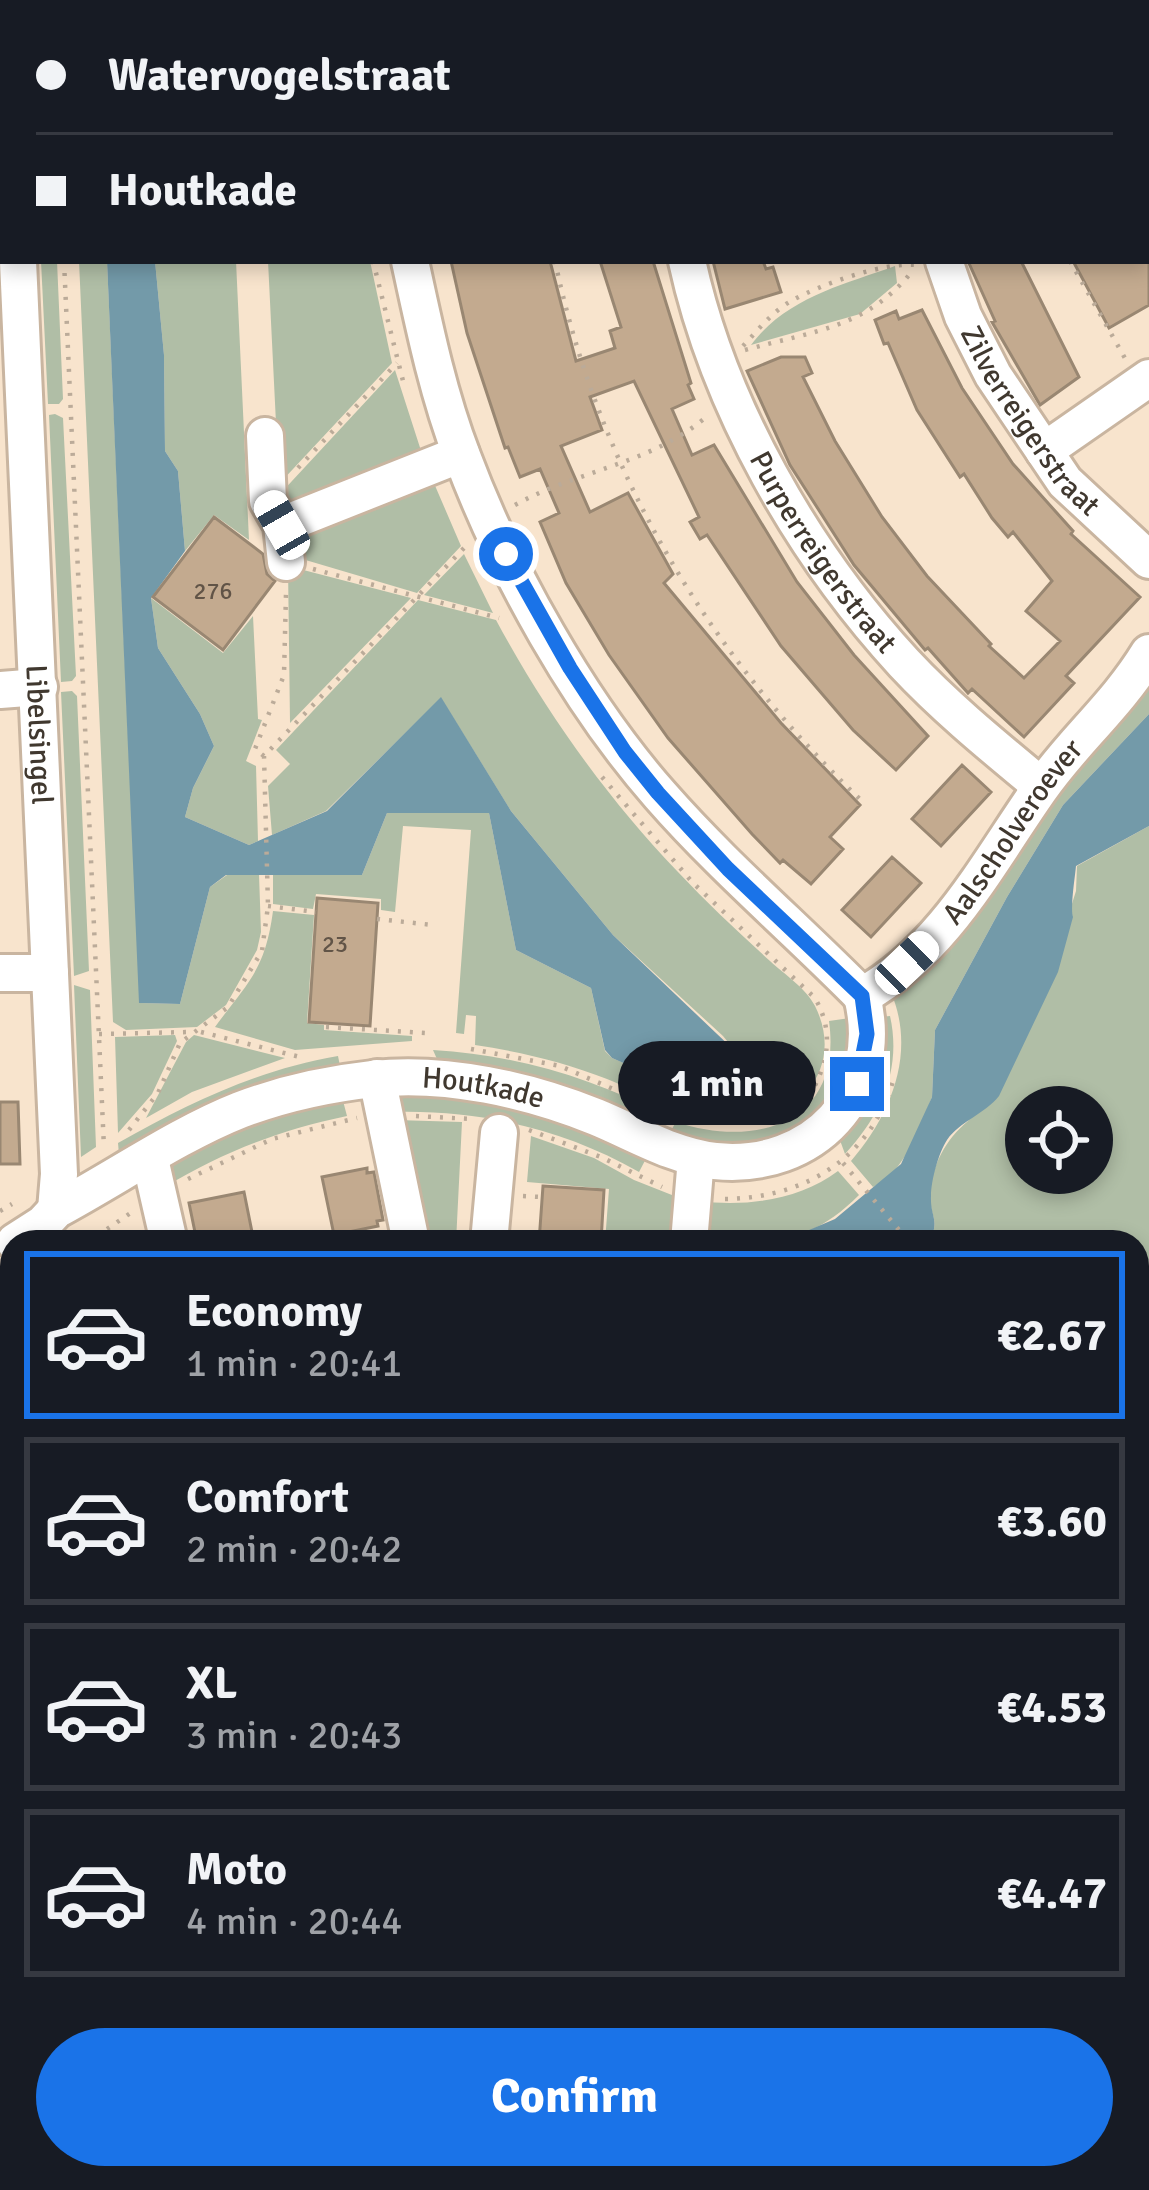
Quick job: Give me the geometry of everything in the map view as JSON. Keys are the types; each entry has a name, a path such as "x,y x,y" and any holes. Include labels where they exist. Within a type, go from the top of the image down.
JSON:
{"street":[{"name":"Libelsingel","path":"18,264 13,412 39,687 59,1174 33,1230"},
{"path":"411,264 460,454 558,648 625,752 728,869 862,996 867,1034 862,1071 831,1149"},
{"name":"Purperreigerstraat","path":"688,264 730,395 779,488 851,598 903,661 1041,786"},
{"name":"Zilverreigerstraat","path":"932,264 992,375 1065,482 1149,560"},
{"path":"1044,451 1146,380"},
{"path":"265,436 279,529 460,454"},
{"name":"Aalscholveroever","path":"862,996 934,937 1005,845 1041,786 1116,702 1149,652"},
{"path":"0,689 39,687"},
{"path":"0,973 50,973"},
{"path":"377,1078 409,1230"},
{"name":"Houtkade","path":"40,1230 106,1200 139,1146 316,1088 377,1078 517,1092 579,1110 658,1146 697,1157 757,1160 798,1149 831,1149"},
{"path":"490,1230 502,1127"},
{"path":"139,1146 160,1195 167,1230"},
{"path":"690,1230 697,1157"}],"path":[{"name":"Libelsingel","path":"64,264 107,1229"},
{"path":"556,264 585,372 621,466 670,564 769,704 864,803"},
{"path":"890,264 792,300 770,316 738,352 862,317 930,264"},
{"path":"1072,264 1099,317 1146,380"},
{"path":"264,756 254,749 284,675 279,529 397,363"},
{"path":"489,519 549,486 621,466 669,445 730,395"},
{"path":"279,529 417,597 499,618"},
{"path":"139,1146 180,1042 228,1007 262,952 268,906 264,756 465,547"},
{"path":"268,906 316,912"},
{"path":"377,919 433,925"},
{"path":"326,1027 426,1034"},
{"path":"99,1034 197,1031 300,1057"},
{"path":"107,1229 225,1158 294,1131 385,1117 502,1127 601,1157 652,1184 692,1196 740,1199 784,1192 818,1179 831,1149 872,1128 896,1070"},
{"path":"831,1149 899,1230"}],"green space":[{"path":"41,264 57,264 63,399 48,404"},
{"path":"79,264 107,264 140,1003 180,1004 210,887 227,875 259,874 257,950 226,1005 197,1027 126,1030 113,1022"},
{"path":"155,264 236,264 249,540 214,515 185,551 178,471 165,451 164,355"},
{"path":"268,264 371,264 392,363 279,484"},
{"path":"895,266 897,283 860,314 751,345 798,304"},
{"path":"395,370 424,460 295,507 279,495"},
{"path":"49,415 63,418 76,676 61,682"},
{"path":"430,474 461,546 417,593 292,556 290,532"},
{"path":"464,554 493,613 424,595"},
{"path":"288,566 411,598 290,723"},
{"path":"151,598 223,653 253,616 258,719 262,720 246,761 256,766 258,841 249,845 185,817 214,746 200,714 158,648"},
{"path":"418,600 496,620 556,720 626,814 700,895 811,999 823,1030 824,1053 807,1091 791,1106 750,1123 710,1123 575,1068 475,1045 476,1016 466,1015 464,1034 456,1033 471,830 403,826 395,912 381,910 381,899 316,894 313,909 273,904 273,874 362,875 387,813 489,813 516,950 591,988 605,1051 696,1094 739,1069 737,1053 723,1036 613,935 511,811 441,698 326,811 272,835 268,786 290,764 276,750"},
{"path":"1149,667 1149,714 1063,805 1007,897 935,1030 932,1097 913,1145 891,1176 873,1187 851,1161 878,1123 896,1080 901,1036 890,990"},
{"path":"72,691 77,696 89,971 74,976 61,692"},
{"path":"1149,826 1149,1230 933,1230 930,1196 937,1164 968,1121 1070,910 1077,866"},
{"path":"273,911 314,915 307,1023 324,1025 324,1030 412,1036 412,1041 295,1050 215,1027 260,962"},
{"path":"74,985 90,990 96,1147 81,1157"},
{"path":"890,1016 893,1054 886,1090 845,1154 837,1132 870,1018"},
{"path":"850,1018 853,1037 842,1091 770,1150 666,1139 676,1122 736,1132 788,1120 808,1104 822,1083 830,1055 829,1021"},
{"path":"175,1035 177,1041 152,1094 118,1133 115,1037"},
{"path":"194,1035 285,1058 192,1092 146,1118 186,1042"},
{"path":"433,1050 495,1057 554,1071 668,1117 658,1135 440,1066"},
{"path":"338,1056 342,1076 120,1166 118,1143 171,1114 252,1079"},
{"path":"407,1090 485,1096 649,1153 639,1172 581,1144 521,1125 459,1114 395,1112"},
{"path":"342,1097 347,1116 253,1144 165,1187 170,1160 233,1128"},
{"path":"396,1120 462,1122 457,1230 417,1230"},
{"path":"531,1136 594,1158 682,1199 680,1230 606,1230 609,1189 527,1182"},
{"path":"838,1171 859,1195 810,1230 697,1230 699,1201 772,1199"}],"water":[{"path":"107,264 155,264 164,355 165,451 178,471 185,551 151,598 158,648 200,714 214,746 185,817 249,845 327,811 441,697 511,811 613,935 737,1053 735,1076 725,1088 709,1092 667,1082 612,1058 605,1050 591,988 516,950 489,813 387,813 362,875 226,875 210,887 180,1004 139,1003"},
{"path":"1149,714 1149,826 1076,866 1073,917 1058,972 999,1096 952,1133 941,1152 931,1189 933,1230 809,1230 835,1219 901,1164 932,1097 935,1030 1063,805"}],"building":[{"path":"452,264 551,264 576,361 615,348 610,331 621,327 601,264 654,264 691,383 694,399 672,409 692,455 714,445 797,582 854,655 928,736 896,770 853,730 781,646 707,535 700,539 690,522 699,517 634,381 590,397 602,430 561,446 590,512 628,493 673,574 664,583 781,723 860,805 830,837 843,849 811,884 783,860 780,863 752,834 668,738 609,655 566,583 540,522 559,513 540,469 520,477 505,448 467,333"},
{"path":"714,264 773,267 781,292 725,309"},
{"path":"969,264 1022,264 1079,377 1040,405"},
{"path":"1075,264 1149,264 1149,305 1109,328"},
{"path":"922,310 962,388 1013,464 1071,534 1140,597 1066,676 1074,683 1024,737 972,689 968,693 925,650 854,565 790,465 747,371 781,357 805,357 812,373 803,377 882,517 927,576 1024,678 1060,641 1026,611 1052,581 1013,532 1008,537 992,518 964,474 960,477 917,410 888,343 884,344 875,320 896,311 899,319"},
{"path":"214,517 263,554 267,574 275,581 223,650 153,597"},
{"path":"962,765 991,792 941,846 912,819"},
{"path":"892,857 921,883 871,937 842,910"},
{"path":"317,898 378,903 370,1026 309,1022"},
{"path":"0,1102 18,1102 20,1164 0,1164"},
{"path":"367,1168 367,1173 374,1172 383,1220 377,1221 378,1226 358,1230 333,1230 322,1177"},
{"path":"543,1186 604,1190 602,1230 540,1230"},
{"path":"244,1192 252,1230 195,1230 189,1203"}],"route":[{"path":"506,554 570,668 658,793 728,869 862,996 867,1034 857,1084"}]}
